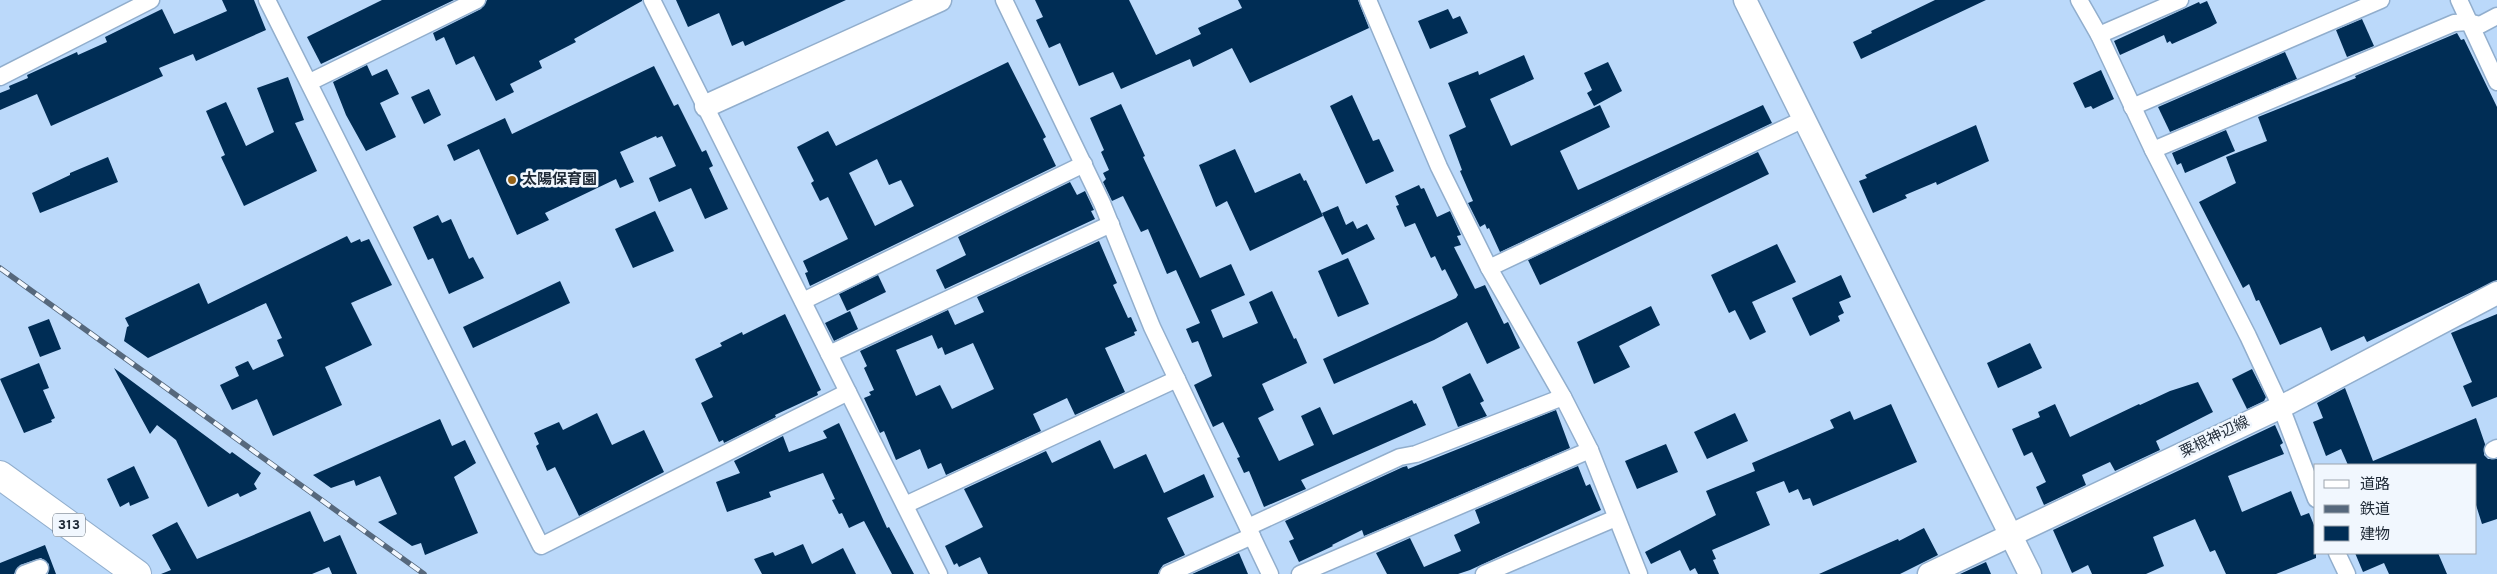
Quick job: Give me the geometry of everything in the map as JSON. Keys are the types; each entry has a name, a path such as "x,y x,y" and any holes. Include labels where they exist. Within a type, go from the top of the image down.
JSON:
{"highway":[{"name":"313","path":"0,475 137,574"}],"street":[{"path":"0,77 151,0"},
{"path":"267,0 310,82 541,546 848,392"},
{"path":"310,82 477,0"},
{"path":"652,0 939,574"},
{"path":"706,106 940,0"},
{"path":"1004,0 1084,164 1111,224 1152,327 1270,574"},
{"path":"1368,0 1439,167 1489,268 1563,397 1590,450 1639,574"},
{"path":"1745,0 2030,574"},
{"path":"2080,0 2099,35 2153,150 2248,336 2281,407 2314,494"},
{"path":"2099,35 2180,0"},
{"path":"2132,107 2381,0"},
{"path":"2459,0 2497,82"},
{"path":"2153,150 2454,23 2468,22 2480,25 2497,16"},
{"path":"1489,268 1804,120"},
{"path":"803,301 1084,164"},
{"path":"829,354 1111,224"},
{"name":"粟根神辺線","path":"1929,574 2281,407 2497,293"},
{"path":"905,506 1177,379"},
{"path":"1168,574 1400,457 1416,454 1563,397"},
{"path":"1300,574 1590,450"},
{"path":"1484,574 1616,518"},
{"path":"2337,554 2347,574"},
{"path":"24,574 40,568"}],"building":[{"path":"222,0 254,0 266,30 196,61 193,54 159,68 163,76 51,126 37,94 0,110 0,93 10,89 9,86 28,78 27,75 77,52 78,55 107,42 105,37 162,9 174,34 227,11"},
{"path":"382,0 454,0 321,64 307,37"},
{"path":"487,0 642,1 574,39 576,42 539,61 542,68 510,84 514,92 496,101 474,56 456,65 444,37 436,41 433,33 481,9"},
{"path":"676,0 846,0 745,46 743,41 732,46 719,13 688,27"},
{"path":"1035,0 1129,0 1156,55 1201,34 1198,28 1242,8 1238,0 1358,0 1369,28 1250,83 1232,48 1193,67 1190,59 1121,89 1113,72 1079,86 1060,43 1049,48 1036,20 1043,17"},
{"path":"1935,0 1986,0 1861,59 1853,42 1872,33 1871,31"},
{"path":"2207,1 2217,23 2172,44 2170,41 2167,43 2164,35 2120,55 2114,41 2199,2 2200,4"},
{"path":"1448,9 1453,19 1460,16 1468,33 1430,49 1418,21"},
{"path":"2362,19 2374,46 2347,57 2336,30"},
{"path":"2457,33 2461,40 2464,39 2497,107 2497,280 2367,342 2364,336 2331,351 2321,327 2280,345 2259,300 2256,301 2249,284 2243,288 2199,202 2236,183 2226,157 2267,141 2258,117 2356,78 2355,76"},
{"path":"2285,52 2297,79 2170,132 2158,107"},
{"path":"1524,55 1534,79 1490,99 1511,146 1600,105 1610,127 1560,151 1578,190 1763,105 1772,123 1500,252 1489,228 1487,229 1485,224 1480,227 1468,203 1473,201 1460,171 1462,170 1449,135 1466,127 1448,83 1478,71 1479,75"},
{"path":"1008,62 1046,137 1043,139 1056,166 810,286 805,273 808,272 803,261 848,239 828,197 820,201 811,183 814,181 797,147 828,131 836,146","holes":["877,159 889,185 901,180 914,206 875,226 849,173"]},
{"path":"1608,62 1622,91 1594,106 1587,93 1592,90 1584,73"},
{"path":"367,65 372,76 387,69 399,94 380,103 396,137 366,151 346,115 333,82"},
{"path":"654,66 674,106 678,104 702,152 706,150 713,166 709,168 728,209 705,219 691,188 659,202 649,178 676,166 662,136 657,138 656,136 620,152 634,182 620,188 616,179 545,213 549,220 517,235 479,149 454,161 447,145 505,118 512,134"},
{"path":"2101,70 2114,99 2093,109 2091,106 2085,108 2073,83"},
{"path":"288,77 304,120 295,123 317,171 244,206 221,157 225,155 206,111 226,102 246,146 274,132 257,88"},
{"path":"429,89 441,115 424,124 411,97"},
{"path":"1352,95 1373,141 1379,139 1394,171 1366,184 1330,106"},
{"path":"1121,104 1145,156 1143,157 1200,278 1231,264 1245,295 1211,310 1223,338 1258,323 1249,302 1272,291 1294,339 1296,338 1307,363 1262,384 1274,410 1258,418 1279,461 1314,445 1301,416 1320,407 1333,435 1412,400 1414,404 1416,403 1426,425 1301,480 1306,489 1264,507 1249,471 1244,473 1237,458 1240,457 1223,422 1213,427 1194,385 1212,376 1198,341 1192,343 1186,329 1200,323 1176,270 1167,274 1148,229 1141,232 1123,196 1112,201 1103,182 1106,179 1103,173 1109,170 1101,152 1104,150 1090,118"},
{"path":"1976,125 1989,161 1937,185 1936,182 1905,195 1907,198 1873,213 1859,181 1867,178 1865,175"},
{"path":"2226,130 2235,151 2185,173 2181,163 2177,165 2172,153"},
{"path":"1235,149 1255,193 1300,173 1304,181 1306,180 1323,216 1250,251 1227,201 1216,207 1199,165"},
{"path":"1758,152 1769,174 1540,285 1528,260"},
{"path":"108,157 118,182 40,213 32,193 70,175 70,173"},
{"path":"1070,182 1077,195 1085,191 1094,210 1091,211 1095,219 945,289 936,270 966,255 958,237"},
{"path":"1419,185 1421,189 1424,188 1437,217 1450,211 1461,235 1457,236 1461,245 1454,247 1475,289 1485,285 1504,324 1508,322 1520,348 1487,364 1467,322 1434,340 1334,384 1323,359 1456,298 1458,295 1445,269 1442,271 1435,256 1431,258 1415,223 1405,227 1396,206 1399,205 1395,196"},
{"path":"1338,206 1346,225 1353,221 1357,229 1367,224 1375,239 1342,255 1322,213"},
{"path":"655,211 674,251 633,268 615,229"},
{"path":"438,215 442,223 451,219 469,259 473,257 484,278 449,294 433,258 428,260 413,227"},
{"path":"347,236 351,243 360,239 361,242 369,239 392,285 351,303 372,345 325,367 342,405 273,436 257,399 232,410 220,385 239,376 235,367 248,361 253,370 284,356 277,340 282,338 266,303 148,358 124,341 127,327 129,326 125,318 199,283 208,304"},
{"path":"1099,241 1117,283 1113,285 1128,318 1131,317 1137,331 1134,332 1135,335 1105,348 1125,392 1075,415 1067,398 1033,414 1041,431 946,475 941,463 928,469 920,449 896,460 884,431 880,433 864,398 871,395 869,392 874,390 864,368 867,366 860,351 948,310 955,325 984,312 977,297","holes":["932,335 938,349 942,347 945,355 973,343 994,389 952,409 940,385 916,396 896,350"]},
{"path":"1777,244 1796,282 1752,302 1766,332 1750,340 1735,310 1729,313 1711,275"},
{"path":"1348,258 1369,304 1338,317 1318,271"},
{"path":"878,275 886,292 847,311 839,294"},
{"path":"1841,275 1851,297 1839,302 1844,313 1838,316 1840,321 1810,336 1792,298"},
{"path":"560,281 570,303 473,348 463,327"},
{"path":"1651,306 1660,325 1619,346 1630,367 1594,384 1577,342"},
{"path":"850,311 858,329 834,341 825,323"},
{"path":"785,314 821,390 817,392 818,395 775,415 776,417 724,443 723,440 719,442 701,403 713,397 695,359 722,346 720,343 742,332 743,335"},
{"path":"2497,314 2497,397 2472,407 2463,386 2472,382 2451,333"},
{"path":"49,319 61,349 40,357 28,327"},
{"path":"2030,343 2042,368 1998,388 1987,363"},
{"path":"39,363 49,388 43,390 55,418 51,420 52,422 24,433 0,379"},
{"path":"114,368 230,454 232,452 261,473 254,484 257,489 240,497 238,493 208,507 176,440 157,425 150,434"},
{"path":"2252,369 2266,397 2264,401 2247,409 2232,379"},
{"path":"1470,373 1484,401 1480,403 1487,416 1458,427 1442,387"},
{"path":"2198,382 2213,412 2156,441 2160,450 2115,471 2110,462 2082,475 2086,485 2044,505 2036,487 2046,482 2032,452 2024,456 2012,429 2040,417 2038,412 2055,404 2070,437 2139,404"},
{"path":"2345,388 2373,461 2476,418 2485,444 2484,455 2488,459 2497,459 2497,519 2482,524 2477,508 2477,464 2348,464 2341,449 2326,456 2313,422 2323,418 2317,403"},
{"path":"1891,404 1917,462 1813,506 1810,498 1803,500 1798,489 1789,493 1784,481 1756,492 1770,525 1712,550 1716,559 1713,560 1719,574 1698,574 1695,568 1690,571 1680,550 1651,564 1645,552 1716,515 1706,491 1755,471 1752,463 1834,428 1830,420 1850,411 1854,420"},
{"path":"1556,410 1570,448 1364,536 1362,530 1299,562 1289,541 1294,539 1285,521 1403,467 1407,466 1408,469"},
{"path":"597,413 612,445 644,430 664,472 579,516 555,467 547,471 536,446 539,444 534,433 559,422 563,430"},
{"path":"1735,413 1748,441 1707,459 1694,432"},
{"path":"440,419 452,446 465,440 476,463 454,477 478,533 425,555 421,543 412,546 378,522 397,514 380,476 356,486 354,480 331,488 313,475"},
{"path":"839,423 887,528 889,527 914,574 892,574 864,521 849,528 842,513 839,514 832,500 835,499 823,473 769,492 771,497 727,512 716,482 740,473 734,461 783,436 789,452 827,438 823,431"},
{"path":"2275,425 2283,443 2280,445 2284,454 2228,476 2242,512 2291,491 2301,516 2309,513 2314,525 2314,554 2316,554 2316,558 2276,574 2226,574 2215,550 2210,552 2195,519 2153,537 2164,566 2146,574 2092,574 2088,565 2072,573 2053,530"},
{"path":"1100,440 1114,469 1146,454 1164,493 1204,474 1214,497 1167,518 1185,555 1163,565 1158,574 988,574 980,557 959,567 957,563 954,565 945,546 983,527 964,489 1046,451 1052,463"},
{"path":"1666,444 1678,472 1637,489 1625,461"},
{"path":"134,466 149,498 130,506 129,502 120,507 107,479"},
{"path":"1578,466 1586,486 1590,484 1601,510 1470,570 1458,574 1387,574 1376,553 1410,538 1424,567 1461,551 1454,535 1480,523 1475,510"},
{"path":"310,511 324,542 340,535 357,574 332,574 329,567 312,574 161,574 171,570 152,535 177,522 197,559"},
{"path":"1924,528 1938,555 1900,574 1819,574 1898,539 1899,541"},
{"path":"803,544 812,564 843,548 856,574 762,574 754,559 773,552 775,556"},
{"path":"45,545 56,574 48,574 49,564 41,558 20,565 14,574 0,574 0,563"},
{"path":"1239,553 1248,574 1192,574"},
{"path":"2355,554 2438,554 2447,574 2389,574 2384,563 2363,572"},
{"path":"1986,562 1991,574 1960,574"}],"railway":[{"path":"0,268 424,574"}],"place":[{"name":"太陽保育園","path":"512,180"}]}
